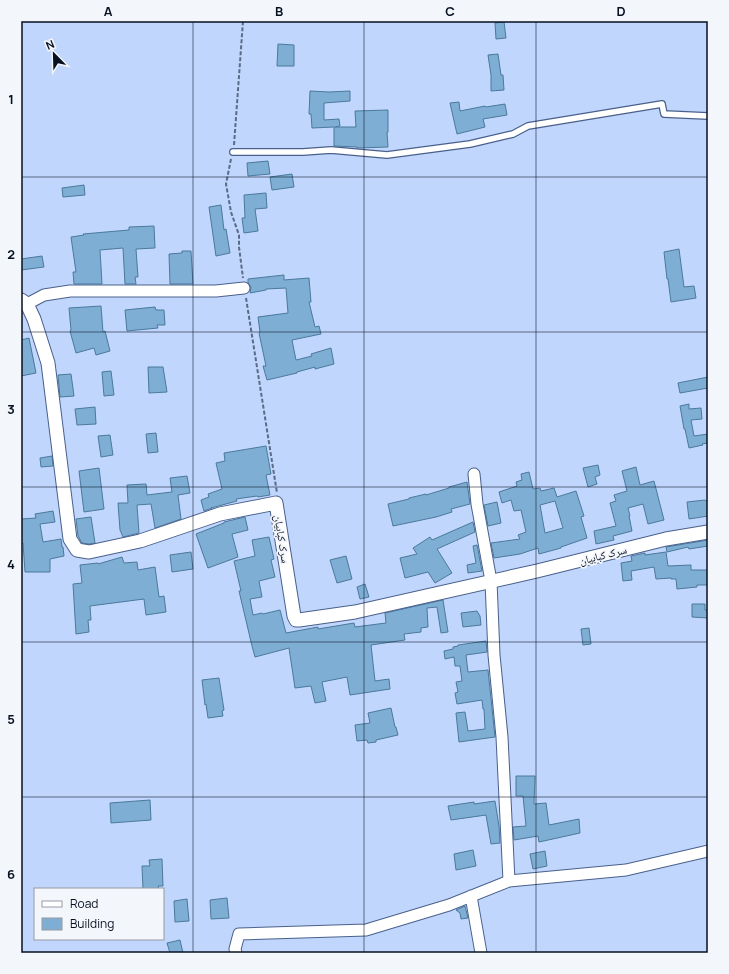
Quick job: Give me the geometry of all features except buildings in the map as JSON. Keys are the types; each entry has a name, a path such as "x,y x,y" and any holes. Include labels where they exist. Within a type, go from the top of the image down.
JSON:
{"street":[{"path":"24,302 44,295 70,291 216,291 244,288"},
{"name":"سرک کبابیان","path":"24,302 34,319 48,363 70,539 77,550 88,552 140,541 220,514 276,502 294,616 296,620 299,620 355,612 666,540 708,532"},
{"path":"474,474 477,504 491,581 494,655 502,737 509,881"},
{"path":"236,953 235,949 239,934 366,930 449,905 509,881 626,870 708,851"},
{"path":"471,896 481,953"}],"lane":[{"path":"233,152 303,152 332,150 387,155 470,144 513,134 528,126 662,104 664,114 708,116"}],"path":[{"path":"243,21 233,152 226,184 239,235 244,288 277,492 276,502"}]}
